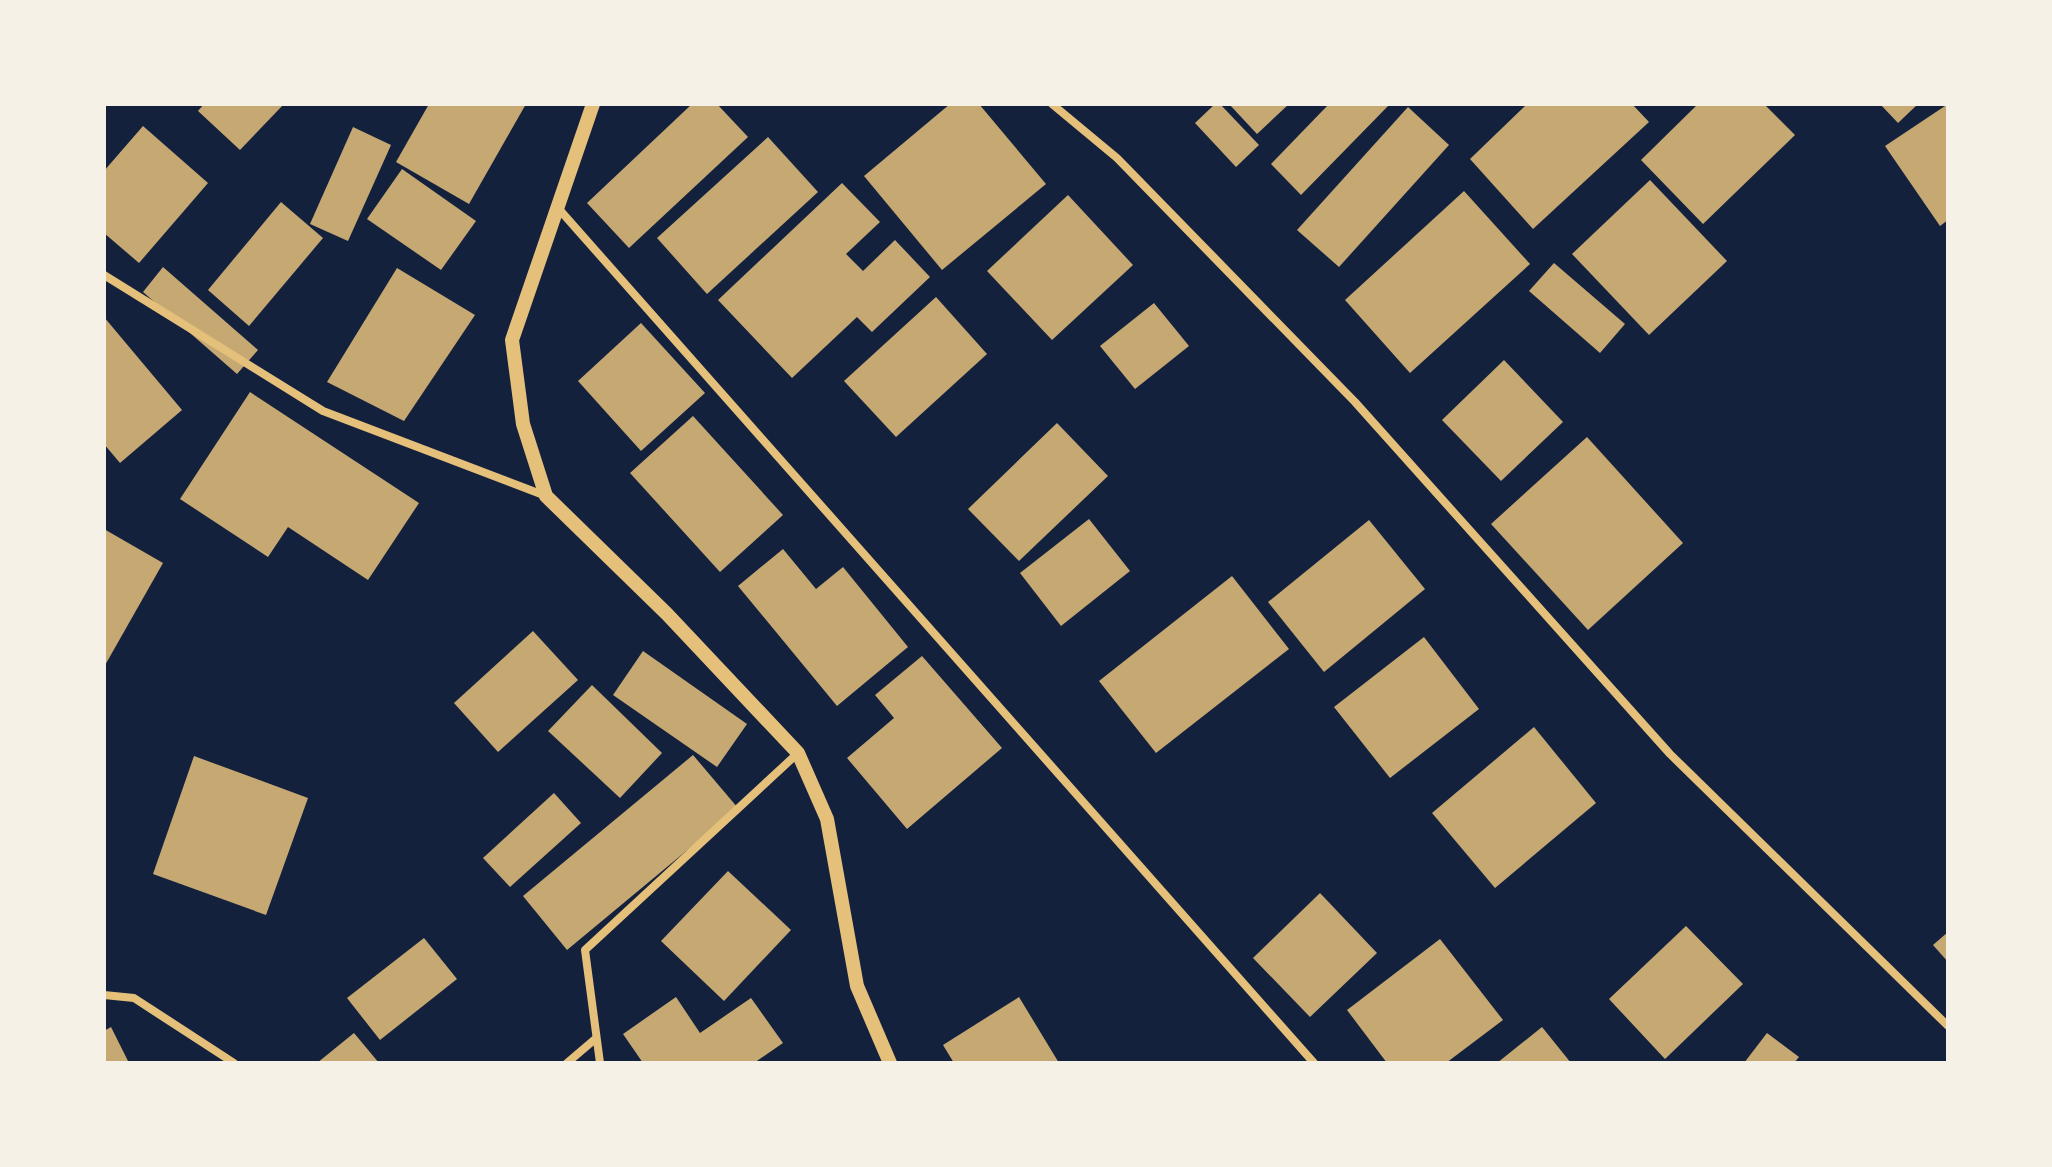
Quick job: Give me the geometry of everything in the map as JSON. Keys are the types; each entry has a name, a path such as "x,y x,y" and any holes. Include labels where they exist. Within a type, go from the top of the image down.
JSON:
{"street":[{"path":"546,496 523,424 512,340 593,104"},
{"path":"1052,104 1117,158 1355,402 1670,754 1948,1026"},
{"path":"558,208 1314,1063"},
{"path":"104,275 323,411 546,496 667,614 798,753 827,819 857,986 890,1063"},
{"path":"600,1063 594,1040 585,950 798,753"},
{"path":"104,995 134,998 234,1063"},
{"path":"567,1063 594,1040"}],"building":[{"path":"204,104 284,104 240,150 198,111"},
{"path":"429,104 526,104 469,204 396,162"},
{"path":"692,104 717,104 748,137 629,248 587,203"},
{"path":"950,104 979,104 1046,184 942,270 864,176"},
{"path":"1215,104 1220,104 1259,145 1236,167 1195,123"},
{"path":"1229,104 1289,104 1257,134"},
{"path":"1329,104 1390,104 1301,195 1271,164"},
{"path":"1527,104 1632,104 1649,122 1533,229 1470,159"},
{"path":"1698,104 1764,104 1795,135 1703,224 1641,160"},
{"path":"1880,104 1918,104 1898,123"},
{"path":"1948,104 1948,220 1940,226 1885,146"},
{"path":"1408,107 1449,145 1339,267 1297,230"},
{"path":"143,126 208,183 139,263 104,233 104,171"},
{"path":"353,127 391,145 348,241 310,224"},
{"path":"768,137 818,192 707,294 657,238"},
{"path":"402,169 476,221 441,270 367,219"},
{"path":"1650,180 1727,261 1649,335 1572,254"},
{"path":"842,183 880,222 846,254 863,271 895,240 930,277 872,332 857,317 792,378 718,300"},
{"path":"1464,191 1530,264 1410,373 1345,300"},
{"path":"1068,195 1133,265 1052,340 987,271"},
{"path":"281,202 323,238 249,326 208,290"},
{"path":"1554,263 1625,324 1600,353 1529,291"},
{"path":"163,267 258,350 237,374 143,292"},
{"path":"397,268 475,315 404,421 327,382"},
{"path":"936,297 987,354 896,437 844,381"},
{"path":"1154,303 1189,346 1135,389 1100,346"},
{"path":"104,317 182,410 120,463 104,444"},
{"path":"641,323 705,393 641,451 578,381"},
{"path":"1504,360 1563,422 1501,481 1442,420"},
{"path":"250,392 419,503 368,580 288,527 268,557 180,499"},
{"path":"693,416 783,515 720,572 630,473"},
{"path":"1057,423 1108,476 1019,561 968,509"},
{"path":"1587,437 1683,543 1588,630 1491,524"},
{"path":"1089,519 1130,571 1061,626 1020,573"},
{"path":"1369,520 1425,589 1324,672 1268,602"},
{"path":"104,529 163,563 104,667"},
{"path":"783,549 816,589 843,567 908,647 837,706 738,586"},
{"path":"1232,576 1289,649 1156,753 1099,681"},
{"path":"533,631 578,680 498,752 454,703"},
{"path":"1424,637 1479,709 1390,778 1334,707"},
{"path":"643,651 747,724 717,767 613,695"},
{"path":"922,656 1002,748 907,829 847,758 894,718 875,695"},
{"path":"592,685 662,753 620,798 548,731"},
{"path":"1534,727 1596,803 1495,888 1432,813"},
{"path":"693,755 738,808 567,950 523,896"},
{"path":"194,756 308,798 266,915 153,874"},
{"path":"554,793 581,823 510,887 483,858"},
{"path":"728,871 791,930 724,1001 661,941"},
{"path":"1320,893 1377,953 1310,1017 1253,958"},
{"path":"1686,926 1743,984 1665,1059 1609,999"},
{"path":"1948,932 1948,962 1933,945"},
{"path":"424,938 457,979 380,1040 347,998"},
{"path":"1440,939 1503,1020 1446,1063 1387,1063 1347,1010"},
{"path":"676,997 700,1033 751,998 783,1043 754,1063 643,1063 623,1034"},
{"path":"1019,997 1059,1063 954,1063 943,1045"},
{"path":"111,1027 129,1063 104,1063 104,1031"},
{"path":"1542,1027 1571,1063 1497,1063"},
{"path":"354,1033 379,1063 317,1063"},
{"path":"1767,1033 1799,1057 1794,1063 1744,1063"}]}
